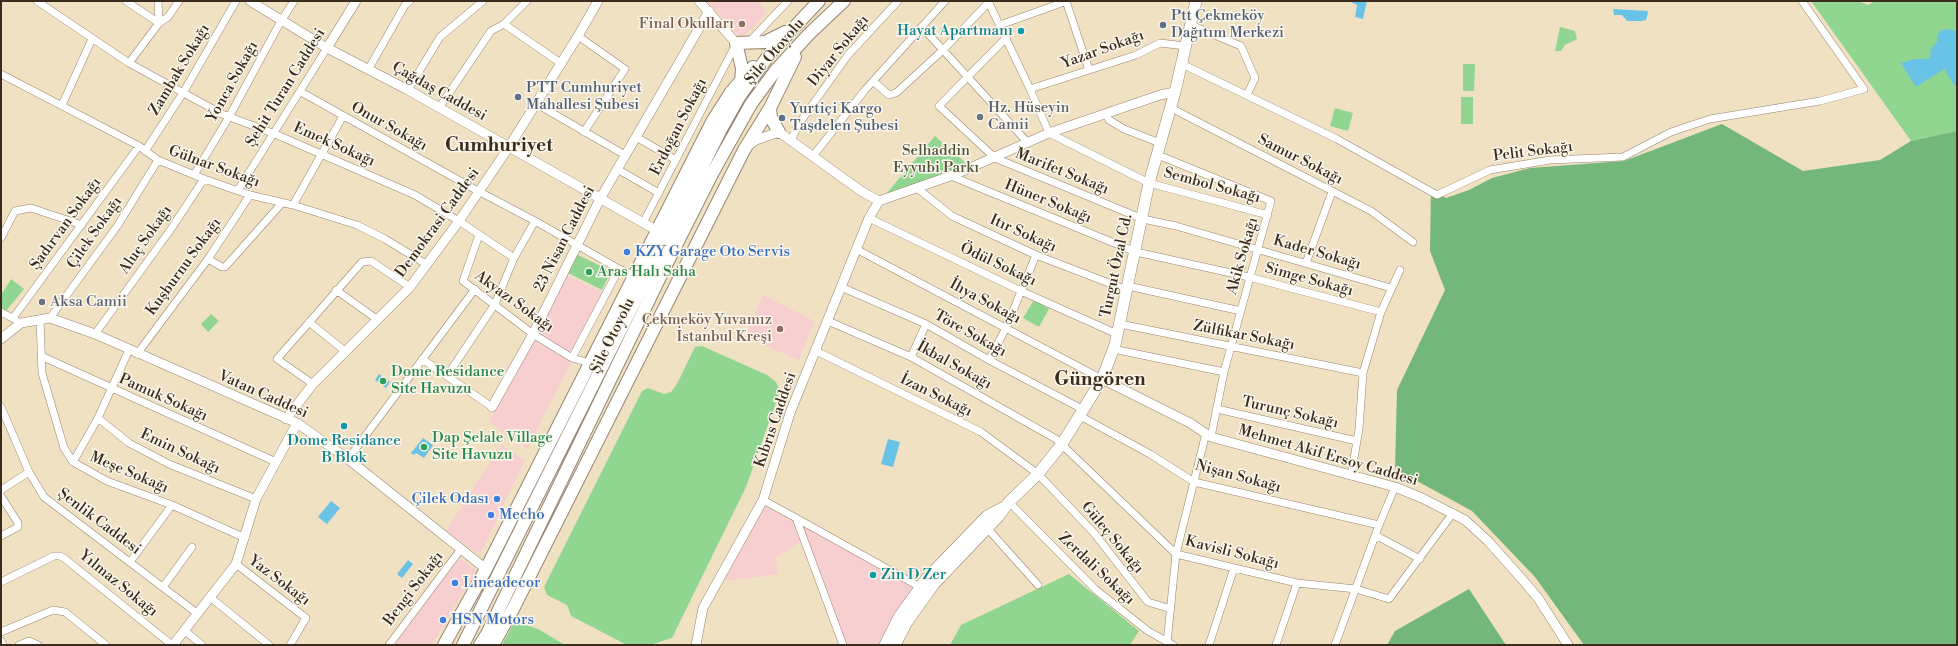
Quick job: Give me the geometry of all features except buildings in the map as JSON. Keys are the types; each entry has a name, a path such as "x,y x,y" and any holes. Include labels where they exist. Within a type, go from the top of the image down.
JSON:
{"highway":[{"name":"Şile Otoyolu","path":"463,645 679,211 739,97 771,52 819,1"},
{"name":"Şile Otoyolu","path":"480,645 487,634 663,270 751,104 776,70 809,34 844,1"},
{"path":"739,97 742,68 742,43 765,42 774,39 801,21"},
{"path":"492,645 513,609 744,150 770,108 789,68 809,34"},
{"path":"444,645 486,569 656,230 695,159 712,122 741,80 771,52"},
{"path":"770,108 771,118 779,132"}],"main road":[{"name":"Turgut Özal Cd.","path":"1007,504 1038,474 1062,444 1102,380 1113,349 1118,329 1136,252 1149,183 1171,108 1196,1"},
{"path":"895,645 907,622 934,584 998,517 1007,504"},
{"path":"885,645 899,617 920,587 943,559 987,516 1007,504"}],"street":[{"name":"Emek Sokağı","path":"37,1 129,63 183,93 229,117 321,153 415,195 459,221 514,258"},
{"path":"126,1 159,23"},
{"path":"158,1 159,23"},
{"path":"129,63 159,23 168,17 179,1"},
{"name":"Zambak Sokağı","path":"142,148 183,93 236,1"},
{"name":"Çağdaş Caddesi","path":"250,1 327,48 408,90 656,230"},
{"name":"Yonca Sokağı","path":"194,175 229,117 281,21 294,1"},
{"name":"Şehit Turan Caddesi","path":"238,190 275,134 356,1"},
{"path":"368,70 405,5 410,1"},
{"path":"408,90 440,37 483,1"},
{"path":"439,108 491,31 504,24 526,1"},
{"name":"Demokrasi Caddesi","path":"286,418 313,384 410,287 459,221 509,147 535,103 562,64 598,1"},
{"path":"699,1 742,43"},
{"name":"Erdoğan Sokağı","path":"643,223 676,160 742,43 788,1"},
{"name":"Diyar Sokağı","path":"792,142 798,125 848,55 898,1"},
{"path":"813,156 873,81 945,1"},
{"path":"1000,25 1066,1 1089,70"},
{"name":"Pelit Sokağı","path":"1182,64 1337,139 1437,195 1490,170 1550,160 1623,157 1671,132 1710,119 1820,101 1864,89 1802,1"},
{"path":"873,81 889,95 894,95 943,50 989,2 1030,89 1048,133"},
{"name":"23 Nisan Caddesi","path":"422,359 492,407 533,334 600,199 709,11"},
{"path":"504,24 562,64"},
{"path":"1191,25 1241,46 1255,78 1247,95"},
{"path":"922,27 1028,143"},
{"path":"578,36 625,69 584,132"},
{"path":"967,76 1006,38"},
{"path":"62,105 92,39"},
{"name":"Yazar Sokağı","path":"1030,89 1136,55 1160,42 1186,46"},
{"name":"Gülnar Sokağı","path":"1,74 142,148 158,160 204,179 250,195 293,205 357,225 385,239 426,264"},
{"name":"Marifet Sokağı","path":"967,76 938,106 995,158 1143,219"},
{"name":"Onur Sokağı","path":"301,92 478,191 535,221 618,269 634,275"},
{"path":"744,150 756,140 779,132 860,191 879,201 951,176 995,158 1048,133 1160,95 1175,92"},
{"path":"535,103 625,155"},
{"name":"Samur Sokağı","path":"1171,108 1371,211 1413,242"},
{"path":"1106,114 1109,120 1124,129 1160,143"},
{"path":"293,205 343,116"},
{"name":"Sembol Sokağı","path":"1048,133 1149,183 1268,215"},
{"path":"636,138 676,160"},
{"name":"Şadırvan Sokağı","path":"13,318 82,225 142,148"},
{"name":"Akik Sokağı","path":"1158,156 1271,201 1224,372 1218,410 1194,482 1176,554 1171,609 1170,644"},
{"name":"Çilek Sokağı","path":"50,318 118,225 158,160"},
{"path":"618,169 659,193"},
{"name":"Hüner Sokağı","path":"951,176 1136,252"},
{"name":"Aluç Sokağı","path":"95,334 171,229 204,179"},
{"name":"Itır Sokağı","path":"917,188 952,216 1036,255 1127,288 1241,312"},
{"path":"1306,263 1332,192"},
{"name":"Kuşburnu Sokağı","path":"73,462 98,418 111,389 133,352 208,259 250,195"},
{"name":"Kıbrıs Caddesi","path":"696,645 703,608 764,500 790,413 869,218 879,201"},
{"path":"208,259 222,267 225,267 282,203"},
{"path":"1,238 15,212 31,208 82,225"},
{"name":"Ödül Sokağı","path":"869,218 1021,291 1118,329"},
{"name":"Kader Sokağı","path":"1143,219 1176,226 1258,248 1391,288"},
{"path":"447,376 495,304 514,258 535,221"},
{"name":"Akyazı Sokağı","path":"479,235 463,281 533,334 572,358 590,363"},
{"name":"İhya Sokağı","path":"856,249 1102,380"},
{"name":"Simge Sokağı","path":"1136,252 1249,277 1381,312"},
{"path":"989,360 1006,328 1036,255"},
{"path":"313,384 277,359 362,262 371,261 410,287"},
{"path":"572,358 618,269"},
{"path":"1351,476 1357,441 1363,373 1381,312 1400,270"},
{"name":"Töre Sokağı","path":"841,287 926,324 1082,413"},
{"path":"348,459 475,289"},
{"path":"336,290 378,320"},
{"path":"1,312 21,323"},
{"name":"Vatan Caddesi","path":"1,339 21,323 50,318 95,334 297,423 348,459 486,569"},
{"name":"Meşe Sokağı","path":"40,319 40,356 42,373 64,448 73,462 107,481 172,505 245,538"},
{"name":"İkbal Sokağı","path":"828,320 911,356 1062,444"},
{"path":"309,322 346,352"},
{"path":"911,356 926,324"},
{"name":"Zülfikar Sokağı","path":"1118,329 1232,346 1363,373"},
{"path":"1113,349 1224,372"},
{"name":"İzan Sokağı","path":"816,351 981,432 1038,474"},
{"name":"Pamuk Sokağı","path":"40,356 276,462"},
{"name":"Mehmet Akif Ersoy Caddesi","path":"1102,380 1190,423 1209,435 1351,476 1395,487 1422,498 1465,520 1488,541 1538,598 1568,645"},
{"name":"Şenlik Caddesi","path":"1,407 30,472 44,498 198,614"},
{"name":"Turunç Sokağı","path":"1218,410 1357,441"},
{"name":"Nişan Sokağı","path":"1082,413 1194,482 1379,525"},
{"name":"Emin Sokağı","path":"98,418 129,443 169,464 256,499"},
{"path":"172,645 236,564 256,499 297,423"},
{"name":"Kavisli Sokağı","path":"1062,444 1176,554 1297,583 1356,589 1389,599 1420,559"},
{"path":"1,490 30,472"},
{"name":"Güleç Sokağı","path":"1038,474 1094,533 1148,602 1171,609"},
{"path":"1336,645 1379,525 1395,487"},
{"path":"1,496 18,523 18,527 1,536"},
{"path":"764,500 920,587"},
{"name":"Zerdali Sokağı","path":"1007,504 1096,590 1148,631 1170,644"},
{"path":"130,562 172,505"},
{"path":"1376,536 1420,559 1453,514"},
{"path":"796,518 843,645"},
{"path":"987,528 1038,585"},
{"path":"163,587 192,547"},
{"name":"Bengi Sokağı","path":"389,645 461,549"},
{"name":"Yılmaz Sokağı","path":"1,582 54,556 60,556 172,645"},
{"name":"Yaz Sokağı","path":"236,564 306,618 290,645"},
{"path":"1209,645 1234,568"},
{"path":"1276,645 1297,583"},
{"path":"210,597 269,645"},
{"path":"1,632 52,610 65,612 106,645"},
{"path":"184,630 202,645"},
{"path":"1,641 3,645"},
{"path":"19,645 29,641 38,645"}],"shaded area":[{"name":"Final Okulları","path":"707,1 759,1 766,14 744,36 737,34"},
{"path":"565,274 606,294 527,449 489,422"},
{"name":"Çekmeköy Yuvamız İstanbul Kreşi","path":"763,295 814,321 799,360 745,337"},
{"path":"501,445 525,460 480,555 446,531"},
{"path":"765,503 915,587 880,645 843,645 802,541 775,558 779,574 727,581 723,576"},
{"path":"460,558 476,570 432,645 392,645"}],"green space":[{"path":"1811,1 1858,1 1868,5 1875,1 1957,1 1957,131 1911,141"},
{"path":"1560,27 1575,31 1577,39 1565,45 1561,51 1555,51"},
{"path":"1463,64 1475,64 1474,91 1463,91"},
{"path":"1461,97 1473,97 1473,124 1461,124"},
{"path":"1335,108 1353,113 1348,131 1330,126"},
{"path":"1722,124 1803,171 1880,160 1911,141 1957,131 1957,645 1584,645 1535,577 1472,511 1395,469 1397,390 1445,290 1430,251 1431,188 1446,198 1469,190 1492,178 1530,168 1624,161"},
{"name":"Selhaddin Eyyubi Parkı","path":"935,136 968,165 893,194 886,194"},
{"name":"Aras Halı Saha","path":"576,254 611,271 602,290 566,272"},
{"path":"11,279 24,289 6,311 1,309 1,291 3,292"},
{"path":"1034,300 1049,309 1039,327 1023,318"},
{"path":"211,314 219,321 208,332 201,324"},
{"path":"702,346 767,375 776,382 780,391 746,487 672,638 650,645 627,645 571,616 567,605 547,595 544,587 642,391 648,388 664,394 671,392 677,384 695,347"},
{"path":"1069,574 1139,631 1130,645 950,645 961,625"},
{"path":"1469,589 1506,645 1387,645 1395,631"},
{"path":"515,621 538,629 565,645 502,645"}],"water":[{"path":"1349,1 1367,1 1363,19 1355,17 1357,5"},
{"path":"1613,9 1648,11 1646,20 1627,21 1622,15 1614,15"},
{"path":"1945,29 1957,31 1957,89 1944,69 1916,87 1901,63 1915,59 1927,59 1930,57 1931,49 1937,42 1940,31"},
{"name":"Dome Residance Site Havuzu","path":"379,374 390,382 386,388 375,380"},
{"name":"Dap Şelale Village Site Havuzu","path":"423,438 433,445 424,458 416,453 414,455 411,453"},
{"path":"888,439 900,442 893,467 881,464"},
{"path":"331,501 340,508 327,524 318,517"},
{"path":"408,560 413,564 402,578 397,574"}],"place":[{"name":"Final Okulları","path":"742,24"},
{"name":"Ptt Çekmeköy Dağıtım Merkezi","path":"1163,25"},
{"name":"Hayat Apartmanı","path":"1021,31"},
{"name":"PTT Cumhuriyet Mahallesi Şubesi","path":"518,97"},
{"name":"Hz. Hüseyin Camii","path":"980,117"},
{"name":"Yurtiçi Kargo Taşdelen Şubesi","path":"782,118"},
{"name":"KZY Garage Oto Servis","path":"627,252"},
{"name":"Aras Halı Saha","path":"589,272"},
{"name":"Aksa Camii","path":"42,302"},
{"name":"Çekmeköy Yuvamız İstanbul Kreşi","path":"780,329"},
{"name":"Dome Residance Site Havuzu","path":"383,381"},
{"name":"Dome Residance B Blok","path":"344,426"},
{"name":"Dap Şelale Village Site Havuzu","path":"424,447"},
{"name":"Çilek Odası","path":"497,499"},
{"name":"Mecho","path":"491,515"},
{"name":"Zin D Zer","path":"873,575"},
{"name":"Lineadecor","path":"455,583"},
{"name":"HSN Motors","path":"443,620"}],"district":[{"name":"Cumhuriyet","path":"499,146"},
{"name":"Güngören","path":"1100,380"}]}
